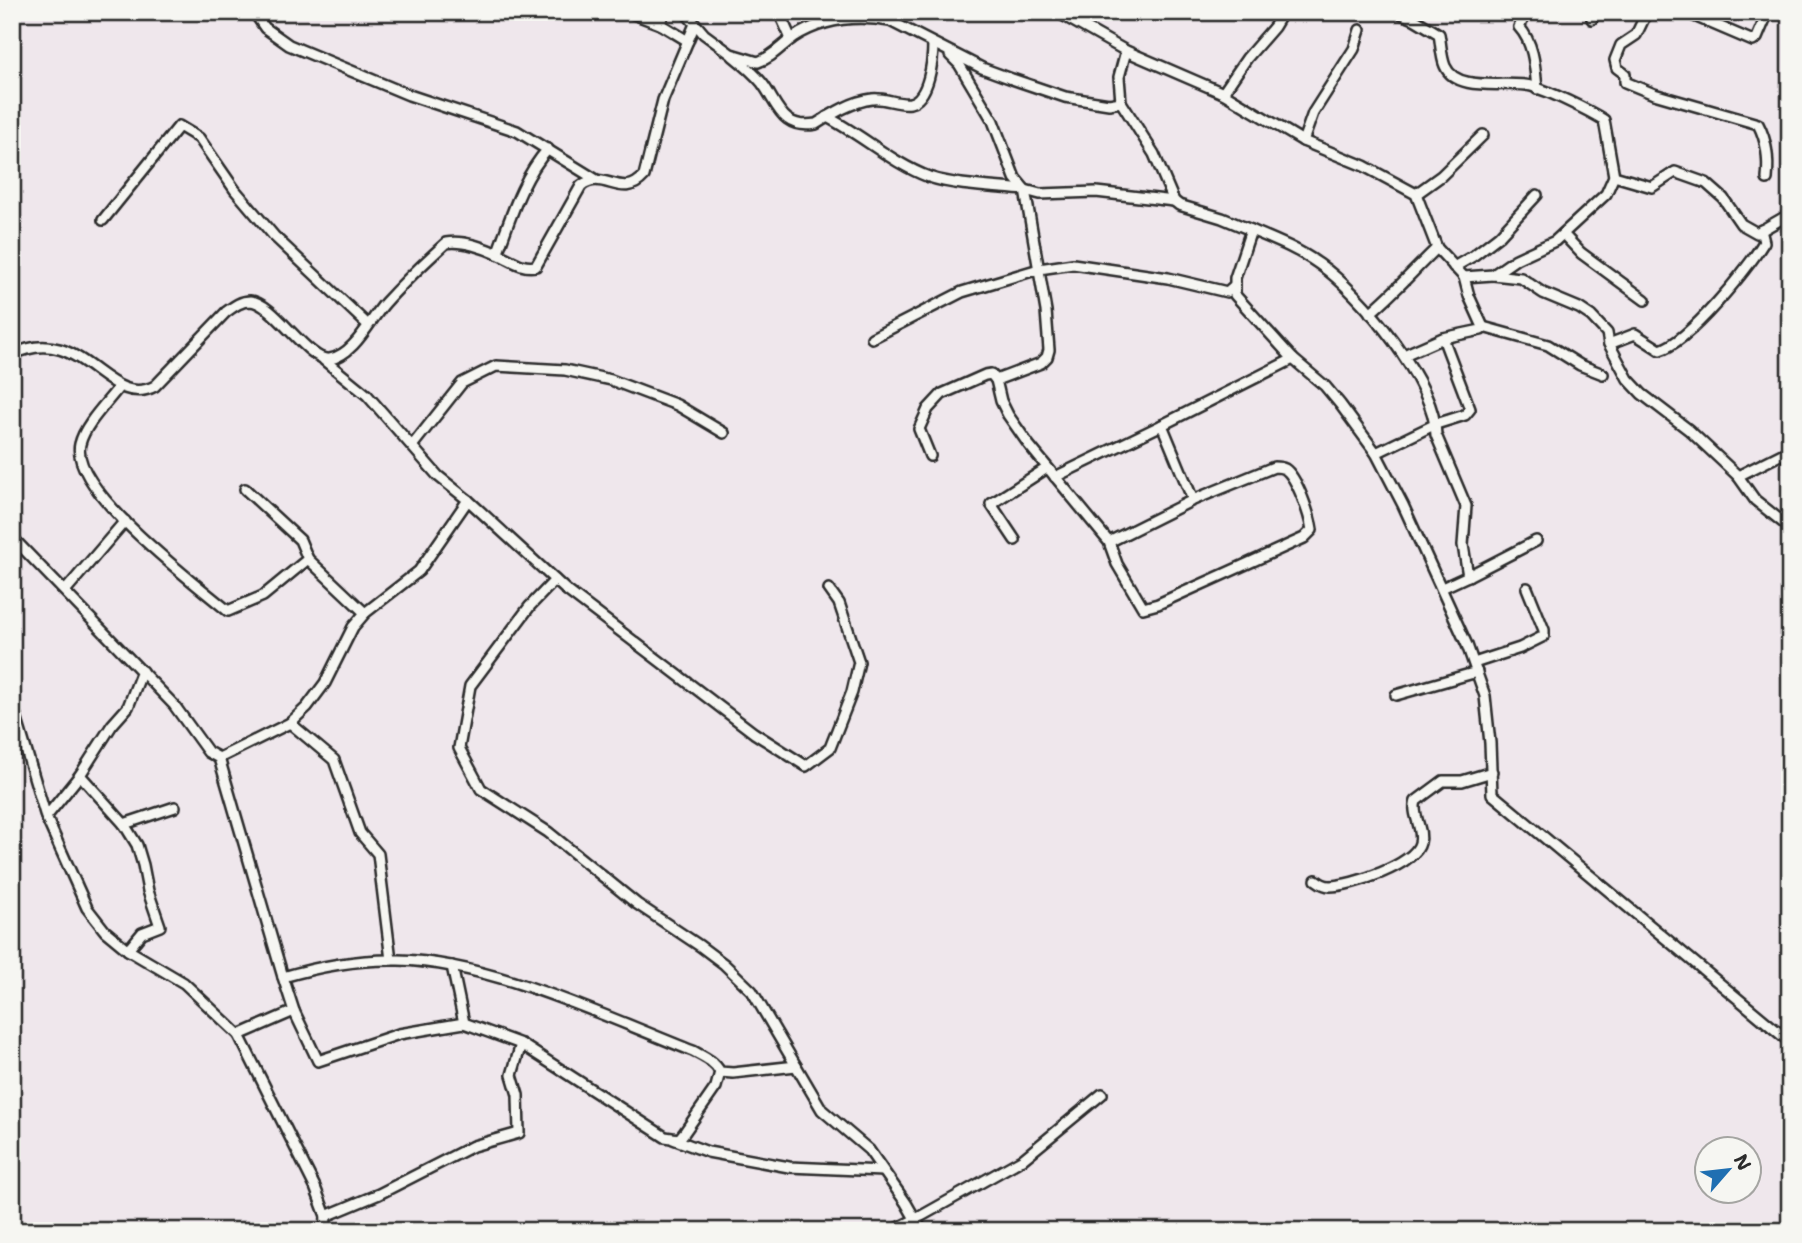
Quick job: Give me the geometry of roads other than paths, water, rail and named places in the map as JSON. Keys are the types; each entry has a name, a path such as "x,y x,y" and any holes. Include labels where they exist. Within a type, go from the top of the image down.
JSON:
{"street":[{"path":"254,12 265,28 289,45 397,90 517,131 596,179 625,187 637,184 643,176 663,100 695,24"},
{"path":"628,12 660,24 688,41"},
{"path":"660,24 664,12"},
{"path":"685,12 695,24 761,81 779,113 787,119 808,125 816,124 865,99 910,103 921,96 933,65 933,44"},
{"path":"779,12 791,39"},
{"path":"1223,93 1283,12"},
{"path":"1397,12 1439,34 1444,65 1460,79 1485,85 1530,86 1604,120 1614,176 1606,194 1563,234 1516,259 1493,275"},
{"path":"1527,12 1519,27 1526,35 1531,49 1537,89"},
{"path":"1647,12 1636,35 1621,45 1615,60 1617,68 1625,74 1625,82 1654,94 1758,124 1767,152 1767,179"},
{"path":"1685,12 1753,41 1757,38 1768,12"},
{"path":"1060,13 1126,51 1223,93 1303,141 1364,166 1416,194 1437,248 1464,277 1483,327"},
{"path":"731,54 758,62 776,53 791,39 826,22 858,17 890,20 982,68 1065,97 1109,104 1121,103"},
{"path":"1303,141 1313,113 1354,49 1360,30"},
{"path":"944,48 959,64 993,121 1015,178 1025,190 1046,311 1049,350 1047,357 1041,363 996,380"},
{"path":"1126,51 1119,77 1121,103 1154,154 1174,201 1294,248 1322,265 1352,292 1404,355 1421,386 1436,424 1436,435 1466,506 1463,545 1468,576"},
{"path":"827,117 850,128 892,159 929,177 1040,194 1096,191 1174,201"},
{"path":"103,220 179,125 199,138 235,190 274,236 368,325"},
{"path":"1416,194 1441,176 1483,135"},
{"path":"498,254 515,204 536,162 548,149"},
{"path":"1614,176 1652,187 1675,172 1706,183 1723,198 1741,223 1757,233 1790,214"},
{"path":"323,359 329,360 340,355 359,340 387,301 446,243 457,242 498,254 523,267 536,266 581,186 588,180 596,179"},
{"path":"1454,267 1499,236 1537,195"},
{"path":"1251,230 1235,285 1235,295 1293,359 1325,386 1376,453 1403,505 1442,588 1485,696 1492,794 1790,1042"},
{"path":"1609,344 1635,334 1660,350 1686,334 1752,261 1764,242 1761,230"},
{"path":"1563,234 1581,253 1645,300"},
{"path":"1370,313 1398,289 1437,248"},
{"path":"872,338 962,292 1039,269 1073,264 1168,278 1227,292 1235,285"},
{"path":"1464,277 1493,275 1521,278 1544,293 1579,308 1607,333 1609,344 1628,379 1642,394 1689,429 1738,476 1755,500 1790,528"},
{"path":"12,355 38,347 57,348 82,358 119,387 132,392 144,392 155,386 226,312 239,303 249,301 263,305 367,395 438,476 555,580 754,733 806,766 830,748 852,692 859,662 839,603 829,589"},
{"path":"1404,355 1444,338 1481,330 1483,327"},
{"path":"1483,327 1548,345 1580,365 1603,374"},
{"path":"1376,453 1436,424 1465,415 1470,410 1444,338"},
{"path":"1055,477 1293,359"},
{"path":"412,446 462,383 496,366 565,370 611,380 677,405 724,433"},
{"path":"930,456 919,429 928,409 942,394 976,377 991,374 996,380 1001,401 1009,415 1047,468 1109,542 1117,564 1143,608 1158,604 1304,538 1312,530 1291,475 1281,467 1274,467 1193,500 1109,542"},
{"path":"119,387 84,434 79,456 81,467 88,478 131,530 228,611 263,596 308,559"},
{"path":"1162,425 1193,500"},
{"path":"1738,476 1790,450"},
{"path":"1015,540 991,504 1047,468"},
{"path":"245,489 300,540 308,559 365,612"},
{"path":"219,758 290,723 307,707 325,683 353,628 365,612 419,571 468,500"},
{"path":"65,592 125,522"},
{"path":"12,537 174,705 208,752 219,758 294,1011 318,1060 399,1034 464,1023 521,1044 665,1137 708,1152 789,1167 883,1171"},
{"path":"1442,588 1536,541"},
{"path":"555,580 530,606 470,686 459,748 481,789 548,832 638,904 724,964 752,991 822,1110 862,1143 922,1231"},
{"path":"1396,695 1475,668 1544,636 1527,588"},
{"path":"46,817 80,775 111,725 128,707 142,671"},
{"path":"12,703 46,817 88,908 105,931 128,950 184,983 239,1035 315,1187 326,1216 325,1231"},
{"path":"290,723 334,760 360,833 378,854 391,960"},
{"path":"1315,880 1329,886 1360,882 1393,867 1416,851 1420,845 1414,808 1416,801 1443,781 1462,780 1492,772"},
{"path":"80,775 124,824 137,845 160,926 142,933 128,950"},
{"path":"124,824 175,807"},
{"path":"283,977 311,969 361,961 391,960 452,966 557,997 693,1051 709,1059 720,1072 716,1087 684,1133 678,1139 673,1139"},
{"path":"452,966 464,1023"},
{"path":"239,1035 294,1011"},
{"path":"326,1216 379,1194 472,1146 519,1133 518,1095 512,1075 521,1044"},
{"path":"720,1072 796,1066"},
{"path":"891,1231 1023,1159 1102,1094"}]}
